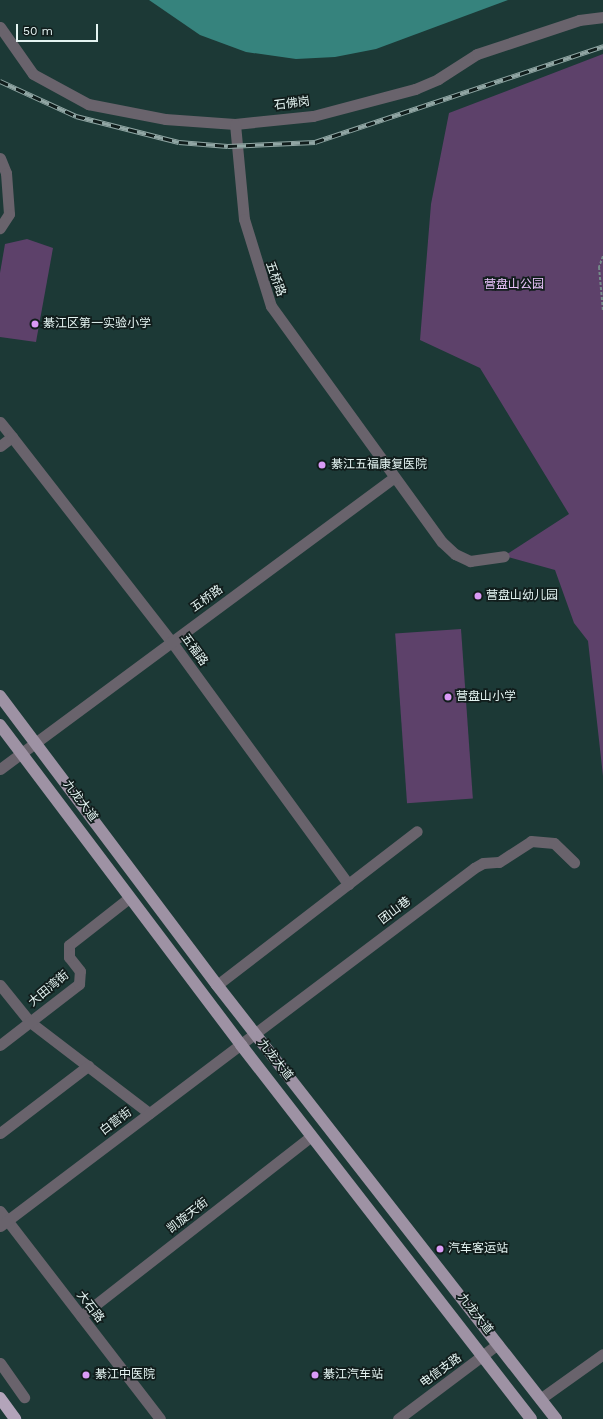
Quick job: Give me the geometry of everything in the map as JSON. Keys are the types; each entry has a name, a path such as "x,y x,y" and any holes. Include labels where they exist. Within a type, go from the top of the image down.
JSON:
{"highway":[{"path":"0,1398 15,1419"}],"main road":[{"name":"九龙大道","path":"0,696 217,985 556,1419"},
{"name":"九龙大道","path":"0,725 241,1045 531,1419"}],"street":[{"name":"石佛岗","path":"0,27 33,74 88,104 165,119 235,124 312,116 415,89 490,49 578,20 603,17"},
{"name":"五桥路","path":"235,124 244,219 271,306 393,478 442,542 455,554 470,561 504,556"},
{"path":"0,158 6,173 9,214 0,228"},
{"name":"五福路","path":"0,422 171,641 348,884"},
{"path":"0,446 12,437"},
{"name":"五桥路","path":"0,769 35,741 393,478"},
{"path":"217,985 417,831"},
{"name":"团山巷","path":"241,1045 254,1033 474,868 484,863 499,862 531,842 554,844 574,862"},
{"name":"大田湾街","path":"0,1045 79,984 80,971 69,957 69,945 129,898"},
{"path":"0,985 30,1022 149,1113"},
{"name":"白营街","path":"4,1223 241,1045"},
{"path":"0,1133 88,1066"},
{"name":"凯旋天街","path":"81,1316 311,1136"},
{"name":"大石路","path":"0,1211 4,1223 81,1316 160,1419"},
{"name":"电信支路","path":"398,1419 498,1344"},
{"path":"540,1399 603,1354"},
{"path":"0,1363 24,1397"}],"path":[{"path":"603,256 599,266 603,311"}],"green space":[{"name":"营盘山公园","path":"603,54 603,776 588,641 574,623 555,570 504,556 569,514 480,368 420,340 431,204 449,113"},
{"path":"27,239 53,248 36,342 0,337 0,273 5,244"},
{"path":"461,629 473,799 407,803 395,634"}],"water":[{"path":"149,0 508,0 376,49 335,57 296,59 246,52 200,35"}],"railway":[{"path":"0,81 76,116 179,142 228,146 315,142 603,46"}],"place":[{"name":"綦江区第一实验小学","path":"35,324"},
{"name":"綦江五福康复医院","path":"322,465"},
{"name":"营盘山幼儿园","path":"478,596"},
{"name":"营盘山小学","path":"448,697"},
{"name":"汽车客运站","path":"440,1249"},
{"name":"綦江中医院","path":"86,1375"},
{"name":"綦江汽车站","path":"315,1375"}]}
